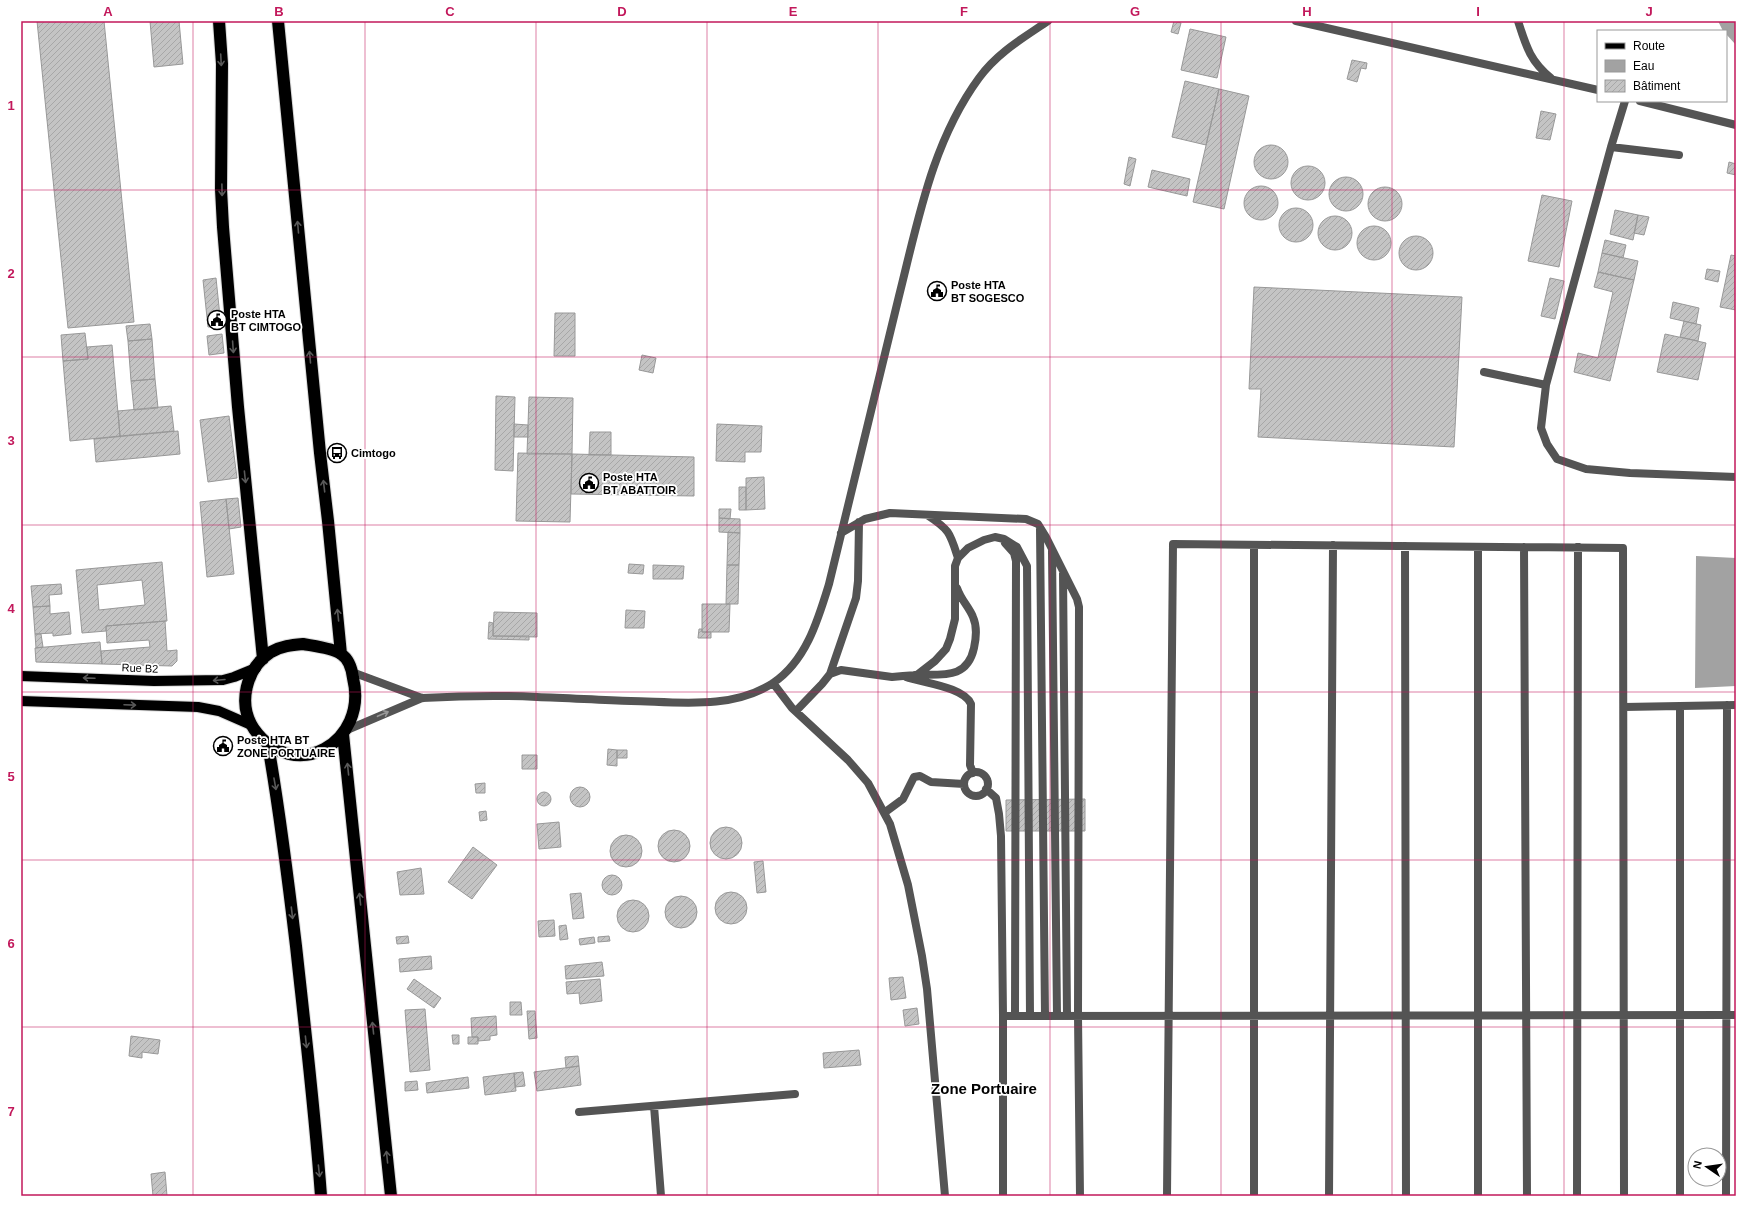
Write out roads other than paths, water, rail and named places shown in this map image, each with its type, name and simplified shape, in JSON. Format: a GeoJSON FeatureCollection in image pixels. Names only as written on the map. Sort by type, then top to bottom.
{"type":"FeatureCollection","features":[{"type":"Feature","properties":{"kind":"highway"},"geometry":{"type":"LineString","coordinates":[[219,21],[222,64],[221,189],[259,664]]}},
{"type":"Feature","properties":{"kind":"highway"},"geometry":{"type":"LineString","coordinates":[[278,21],[341,654],[350,665],[356,698],[354,714],[345,732],[336,742],[322,751],[306,755],[289,754],[268,745],[251,725],[246,709],[246,692],[250,676],[259,664],[272,652],[287,645],[303,644],[341,654]]}},
{"type":"Feature","properties":{"kind":"highway"},"geometry":{"type":"LineString","coordinates":[[345,732],[391,1196]]}},
{"type":"Feature","properties":{"kind":"highway"},"geometry":{"type":"LineString","coordinates":[[268,745],[281,820],[288,876],[321,1196]]}},
{"type":"Feature","properties":{"kind":"main road","name":"Rue B2"},"geometry":{"type":"LineString","coordinates":[[21,676],[211,680],[234,677],[259,664]]}},
{"type":"Feature","properties":{"kind":"main road"},"geometry":{"type":"LineString","coordinates":[[21,701],[198,707],[219,711],[251,725]]}},
{"type":"Feature","properties":{"kind":"street"},"geometry":{"type":"LineString","coordinates":[[345,732],[422,698],[485,695],[677,703],[720,701],[747,695],[773,683],[788,670],[809,641],[819,617],[829,584],[879,376],[922,208],[940,147],[959,108],[993,60],[1048,21]]}},
{"type":"Feature","properties":{"kind":"street"},"geometry":{"type":"LineString","coordinates":[[1296,21],[1597,90]]}},
{"type":"Feature","properties":{"kind":"street"},"geometry":{"type":"LineString","coordinates":[[1518,21],[1526,47],[1539,68],[1553,79]]}},
{"type":"Feature","properties":{"kind":"street"},"geometry":{"type":"LineString","coordinates":[[1625,102],[1546,385],[1540,428],[1547,444],[1557,459],[1586,469],[1630,473],[1736,477]]}},
{"type":"Feature","properties":{"kind":"street"},"geometry":{"type":"LineString","coordinates":[[1644,102],[1736,125]]}},
{"type":"Feature","properties":{"kind":"street"},"geometry":{"type":"LineString","coordinates":[[1611,147],[1679,155]]}},
{"type":"Feature","properties":{"kind":"street"},"geometry":{"type":"LineString","coordinates":[[1484,372],[1546,385]]}},
{"type":"Feature","properties":{"kind":"street"},"geometry":{"type":"LineString","coordinates":[[841,533],[865,518],[890,513],[1026,519],[1033,521],[1040,528],[1077,599],[1080,1196]]}},
{"type":"Feature","properties":{"kind":"street"},"geometry":{"type":"LineString","coordinates":[[926,514],[940,523],[951,535],[958,558]]}},
{"type":"Feature","properties":{"kind":"street"},"geometry":{"type":"LineString","coordinates":[[796,711],[830,674],[856,598],[858,582],[859,522]]}},
{"type":"Feature","properties":{"kind":"street"},"geometry":{"type":"LineString","coordinates":[[1040,528],[1045,1016]]}},
{"type":"Feature","properties":{"kind":"street"},"geometry":{"type":"LineString","coordinates":[[830,674],[841,670],[892,677],[917,675],[935,661],[946,649],[950,639],[955,619],[954,580],[955,566],[958,558],[968,548],[984,540],[995,538],[1004,539],[1016,547],[1027,566],[1030,1016]]}},
{"type":"Feature","properties":{"kind":"street"},"geometry":{"type":"LineString","coordinates":[[995,538],[1004,543],[1014,553],[1016,561],[1014,1016]]}},
{"type":"Feature","properties":{"kind":"street"},"geometry":{"type":"LineString","coordinates":[[1167,1196],[1173,544],[1623,548],[1624,1196]]}},
{"type":"Feature","properties":{"kind":"street"},"geometry":{"type":"LineString","coordinates":[[1254,544],[1254,1196]]}},
{"type":"Feature","properties":{"kind":"street"},"geometry":{"type":"LineString","coordinates":[[1329,1196],[1333,545]]}},
{"type":"Feature","properties":{"kind":"street"},"geometry":{"type":"LineString","coordinates":[[1405,546],[1406,1196]]}},
{"type":"Feature","properties":{"kind":"street"},"geometry":{"type":"LineString","coordinates":[[1478,546],[1478,1196]]}},
{"type":"Feature","properties":{"kind":"street"},"geometry":{"type":"LineString","coordinates":[[1524,547],[1527,1196]]}},
{"type":"Feature","properties":{"kind":"street"},"geometry":{"type":"LineString","coordinates":[[1578,547],[1578,1196]]}},
{"type":"Feature","properties":{"kind":"street"},"geometry":{"type":"LineString","coordinates":[[1052,549],[1057,1016]]}},
{"type":"Feature","properties":{"kind":"street"},"geometry":{"type":"LineString","coordinates":[[1063,570],[1067,1016]]}},
{"type":"Feature","properties":{"kind":"street"},"geometry":{"type":"LineString","coordinates":[[902,676],[946,674],[958,672],[968,666],[974,649],[975,630],[973,617],[960,598],[954,580]]}},
{"type":"Feature","properties":{"kind":"street"},"geometry":{"type":"LineString","coordinates":[[352,672],[422,698]]}},
{"type":"Feature","properties":{"kind":"street"},"geometry":{"type":"LineString","coordinates":[[902,676],[953,690],[968,699],[971,704],[970,765],[973,773]]}},
{"type":"Feature","properties":{"kind":"street"},"geometry":{"type":"LineString","coordinates":[[773,683],[796,711],[848,760],[868,783],[890,824],[908,885],[929,1002],[945,1196]]}},
{"type":"Feature","properties":{"kind":"street"},"geometry":{"type":"LineString","coordinates":[[1624,707],[1732,705],[1726,1015],[1726,1196]]}},
{"type":"Feature","properties":{"kind":"street"},"geometry":{"type":"LineString","coordinates":[[1680,706],[1680,1196]]}},
{"type":"Feature","properties":{"kind":"street"},"geometry":{"type":"LineString","coordinates":[[973,773],[980,774],[986,778],[986,789],[981,795],[973,796],[966,792],[964,784],[967,777],[973,773]]}},
{"type":"Feature","properties":{"kind":"street"},"geometry":{"type":"LineString","coordinates":[[884,813],[902,799],[914,776],[920,776],[931,782],[964,784]]}},
{"type":"Feature","properties":{"kind":"street"},"geometry":{"type":"LineString","coordinates":[[986,789],[996,798],[999,814],[1003,1016],[1002,1196]]}},
{"type":"Feature","properties":{"kind":"street"},"geometry":{"type":"LineString","coordinates":[[1003,1016],[1736,1015]]}},
{"type":"Feature","properties":{"kind":"street"},"geometry":{"type":"LineString","coordinates":[[579,1112],[795,1094]]}},
{"type":"Feature","properties":{"kind":"street"},"geometry":{"type":"LineString","coordinates":[[654,1106],[661,1196]]}},
{"type":"Feature","properties":{"kind":"water"},"geometry":{"type":"Polygon","coordinates":[[[1718,21],[1736,21],[1736,45],[1727,35],[1727,30],[1722,30],[1718,21]]]}},
{"type":"Feature","properties":{"kind":"water"},"geometry":{"type":"Polygon","coordinates":[[[1696,556],[1736,558],[1736,686],[1695,688],[1696,556]]]}},
{"type":"Feature","properties":{"kind":"place","name":"Poste HTA BT SOGESCO"},"geometry":{"type":"Point","coordinates":[937,291]}},
{"type":"Feature","properties":{"kind":"place","name":"Poste HTA BT CIMTOGO"},"geometry":{"type":"Point","coordinates":[217,320]}},
{"type":"Feature","properties":{"kind":"place","name":"Cimtogo"},"geometry":{"type":"Point","coordinates":[337,453]}},
{"type":"Feature","properties":{"kind":"place","name":"Poste HTA BT ABATTOIR"},"geometry":{"type":"Point","coordinates":[589,483]}},
{"type":"Feature","properties":{"kind":"place","name":"Poste HTA BT ZONE PORTUAIRE"},"geometry":{"type":"Point","coordinates":[223,746]}},
{"type":"Feature","properties":{"kind":"district","name":"Zone Portuaire"},"geometry":{"type":"Point","coordinates":[984,1089]}}]}
